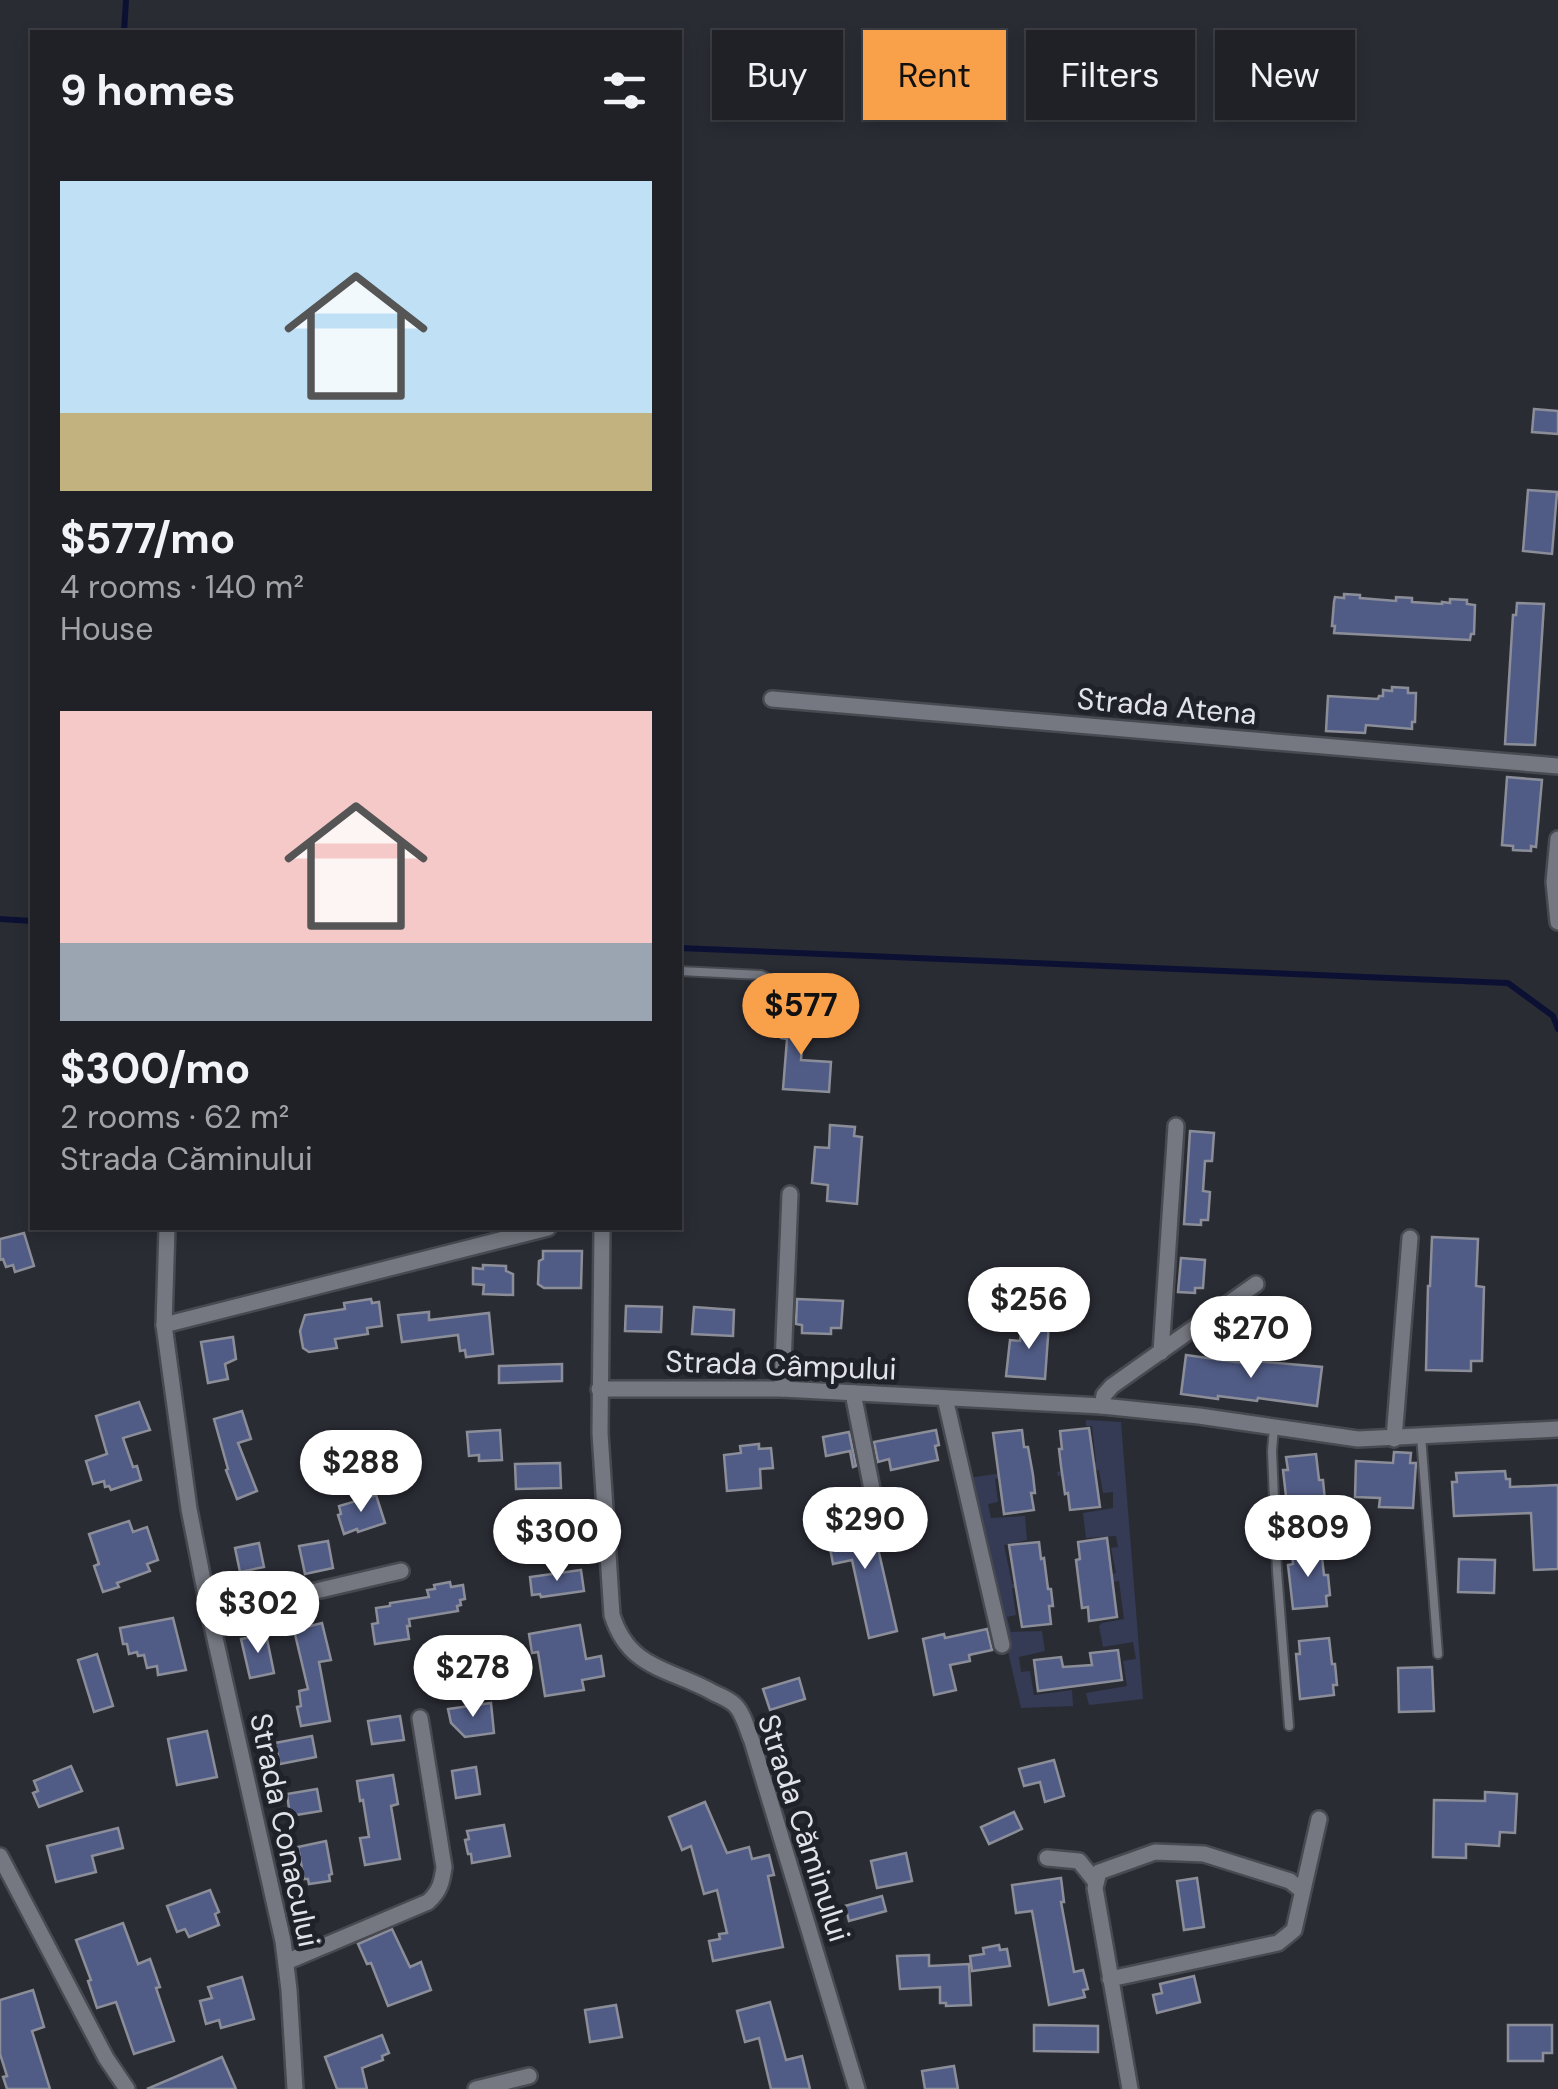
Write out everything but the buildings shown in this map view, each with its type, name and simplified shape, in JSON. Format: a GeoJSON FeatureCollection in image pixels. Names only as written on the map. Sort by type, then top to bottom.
{"type":"FeatureCollection","features":[{"type":"Feature","properties":{"kind":"street","name":"Strada Atena"},"geometry":{"type":"LineString","coordinates":[[772,699],[1558,766]]}},
{"type":"Feature","properties":{"kind":"street"},"geometry":{"type":"LineString","coordinates":[[1558,839],[1554,882],[1558,922]]}},
{"type":"Feature","properties":{"kind":"street"},"geometry":{"type":"LineString","coordinates":[[1160,1352],[1176,1126]]}},
{"type":"Feature","properties":{"kind":"street"},"geometry":{"type":"LineString","coordinates":[[782,1389],[790,1194]]}},
{"type":"Feature","properties":{"kind":"street","name":"Strada Conacului"},"geometry":{"type":"LineString","coordinates":[[167,1230],[164,1325],[189,1509],[286,1962],[295,2089]]}},
{"type":"Feature","properties":{"kind":"street"},"geometry":{"type":"LineString","coordinates":[[164,1325],[540,1230]]}},
{"type":"Feature","properties":{"kind":"street","name":"Strada Căminului"},"geometry":{"type":"LineString","coordinates":[[602,1230],[600,1432],[612,1616],[626,1647],[644,1660],[712,1691],[734,1705],[741,1715],[858,2089]]}},
{"type":"Feature","properties":{"kind":"street"},"geometry":{"type":"LineString","coordinates":[[1394,1439],[1410,1238]]}},
{"type":"Feature","properties":{"kind":"street"},"geometry":{"type":"LineString","coordinates":[[1102,1406],[1104,1395],[1112,1386],[1256,1284]]}},
{"type":"Feature","properties":{"kind":"street","name":"Strada Câmpului"},"geometry":{"type":"LineString","coordinates":[[599,1389],[782,1389],[1102,1406],[1328,1436],[1394,1439],[1558,1429]]}},
{"type":"Feature","properties":{"kind":"street"},"geometry":{"type":"LineString","coordinates":[[841,1509],[866,1502],[872,1489],[854,1393]]}},
{"type":"Feature","properties":{"kind":"street"},"geometry":{"type":"LineString","coordinates":[[946,1398],[1002,1645]]}},
{"type":"Feature","properties":{"kind":"street"},"geometry":{"type":"LineString","coordinates":[[210,1616],[401,1571]]}},
{"type":"Feature","properties":{"kind":"street"},"geometry":{"type":"LineString","coordinates":[[286,1962],[428,1902],[436,1895],[444,1867],[420,1718]]}},
{"type":"Feature","properties":{"kind":"street"},"geometry":{"type":"LineString","coordinates":[[1110,1979],[1278,1943],[1294,1930],[1318,1819]]}},
{"type":"Feature","properties":{"kind":"street"},"geometry":{"type":"LineString","coordinates":[[1095,1880],[1099,1872],[1155,1852],[1204,1854],[1290,1881],[1301,1890]]}},
{"type":"Feature","properties":{"kind":"street"},"geometry":{"type":"LineString","coordinates":[[0,1856],[106,2058],[127,2089]]}},
{"type":"Feature","properties":{"kind":"street"},"geometry":{"type":"LineString","coordinates":[[1047,1858],[1078,1861],[1095,1880],[1130,2089]]}},
{"type":"Feature","properties":{"kind":"street"},"geometry":{"type":"LineString","coordinates":[[476,2089],[529,2076]]}},
{"type":"Feature","properties":{"kind":"lane"},"geometry":{"type":"LineString","coordinates":[[682,971],[761,974],[772,983],[774,999]]}},
{"type":"Feature","properties":{"kind":"lane"},"geometry":{"type":"LineString","coordinates":[[1274,1427],[1277,1571],[1289,1726]]}},
{"type":"Feature","properties":{"kind":"lane"},"geometry":{"type":"LineString","coordinates":[[1421,1436],[1438,1654]]}},
{"type":"Feature","properties":{"kind":"shaded area"},"geometry":{"type":"Polygon","coordinates":[[[1086,1420],[1121,1422],[1143,1699],[1089,1705],[1086,1693],[1127,1686],[1123,1661],[1136,1659],[1133,1642],[1103,1647],[1099,1626],[1124,1619],[1119,1581],[1080,1587],[1079,1579],[1116,1573],[1111,1548],[1118,1547],[1116,1536],[1086,1538],[1083,1513],[1113,1508],[1113,1492],[1103,1493],[1099,1470],[1058,1476],[1062,1468],[1096,1462],[1092,1426],[1086,1426],[1086,1420]]]}},
{"type":"Feature","properties":{"kind":"shaded area"},"geometry":{"type":"Polygon","coordinates":[[[1031,1469],[1032,1473],[995,1479],[998,1502],[988,1504],[991,1518],[1025,1516],[1027,1540],[1004,1545],[1012,1584],[1047,1579],[1048,1582],[1012,1588],[1016,1615],[1007,1617],[1011,1632],[1042,1631],[1045,1651],[1019,1657],[1021,1672],[1030,1671],[1034,1695],[1072,1690],[1073,1706],[1021,1708],[968,1478],[1031,1469]]]}},
{"type":"Feature","properties":{"kind":"waterway"},"geometry":{"type":"LineString","coordinates":[[124,30],[126,0]]}},
{"type":"Feature","properties":{"kind":"waterway"},"geometry":{"type":"LineString","coordinates":[[0,919],[30,921]]}},
{"type":"Feature","properties":{"kind":"waterway"},"geometry":{"type":"LineString","coordinates":[[682,948],[1508,983],[1553,1016],[1558,1029]]}}]}
